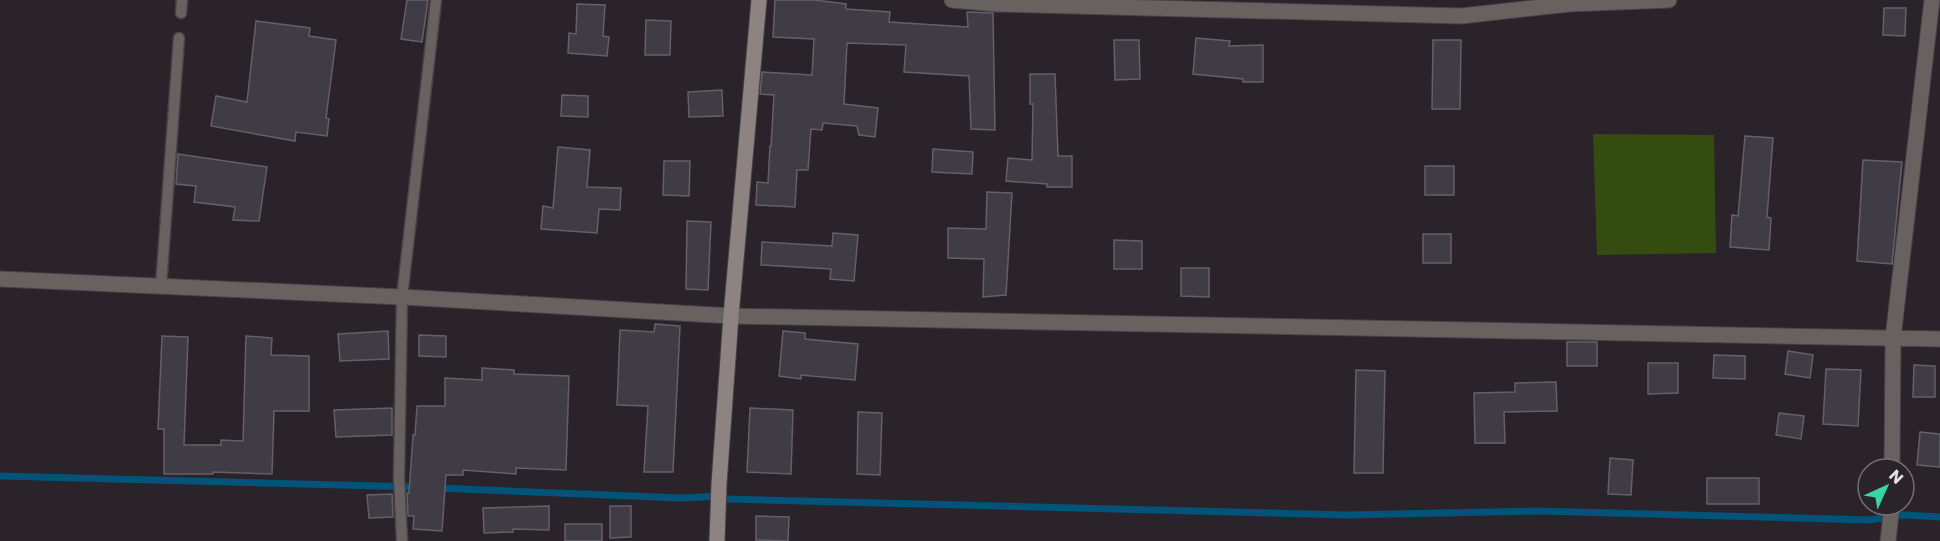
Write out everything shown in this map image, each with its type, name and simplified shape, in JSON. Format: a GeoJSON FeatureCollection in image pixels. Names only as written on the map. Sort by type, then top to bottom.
{"type":"FeatureCollection","features":[{"type":"Feature","properties":{"kind":"street"},"geometry":{"type":"LineString","coordinates":[[717,541],[730,316],[759,0]]}},
{"type":"Feature","properties":{"kind":"street"},"geometry":{"type":"LineString","coordinates":[[952,0],[996,4],[1461,16],[1569,4],[1668,0]]}},
{"type":"Feature","properties":{"kind":"street"},"geometry":{"type":"LineString","coordinates":[[1892,457],[1893,338],[1932,0]]}},
{"type":"Feature","properties":{"kind":"street"},"geometry":{"type":"LineString","coordinates":[[0,279],[402,297],[730,316],[1940,339]]}},
{"type":"Feature","properties":{"kind":"street"},"geometry":{"type":"LineString","coordinates":[[1887,541],[1890,517]]}},
{"type":"Feature","properties":{"kind":"lane"},"geometry":{"type":"LineString","coordinates":[[181,13],[182,0]]}},
{"type":"Feature","properties":{"kind":"lane"},"geometry":{"type":"LineString","coordinates":[[402,541],[399,477],[402,297],[436,0]]}},
{"type":"Feature","properties":{"kind":"lane"},"geometry":{"type":"LineString","coordinates":[[161,286],[180,38]]}},
{"type":"Feature","properties":{"kind":"green space"},"geometry":{"type":"Polygon","coordinates":[[[1593,134],[1714,135],[1716,253],[1597,255],[1593,134]]]}},
{"type":"Feature","properties":{"kind":"building"},"geometry":{"type":"Polygon","coordinates":[[[407,0],[428,0],[422,42],[401,39],[407,0]]]}},
{"type":"Feature","properties":{"kind":"building"},"geometry":{"type":"Polygon","coordinates":[[[775,0],[815,0],[846,4],[846,9],[890,12],[889,22],[968,27],[967,12],[993,13],[995,130],[971,129],[969,76],[904,72],[906,45],[847,43],[844,104],[878,108],[875,137],[859,135],[857,126],[823,123],[822,130],[811,129],[808,170],[797,170],[795,207],[756,205],[757,182],[768,183],[774,95],[760,94],[762,72],[812,75],[814,39],[773,37],[775,0]]]}},
{"type":"Feature","properties":{"kind":"building"},"geometry":{"type":"Polygon","coordinates":[[[577,4],[605,5],[603,36],[609,37],[607,56],[568,53],[569,33],[576,34],[577,4]]]}},
{"type":"Feature","properties":{"kind":"building"},"geometry":{"type":"Polygon","coordinates":[[[1884,8],[1906,8],[1905,36],[1883,35],[1884,8]]]}},
{"type":"Feature","properties":{"kind":"building"},"geometry":{"type":"Polygon","coordinates":[[[646,20],[671,21],[670,55],[645,55],[646,20]]]}},
{"type":"Feature","properties":{"kind":"building"},"geometry":{"type":"Polygon","coordinates":[[[256,21],[310,28],[309,36],[336,40],[326,118],[329,119],[327,136],[296,132],[295,141],[211,126],[216,96],[247,102],[256,21]]]}},
{"type":"Feature","properties":{"kind":"building"},"geometry":{"type":"Polygon","coordinates":[[[1196,38],[1230,41],[1229,46],[1263,45],[1263,82],[1243,82],[1243,79],[1193,74],[1196,38]]]}},
{"type":"Feature","properties":{"kind":"building"},"geometry":{"type":"Polygon","coordinates":[[[1114,40],[1139,40],[1140,79],[1115,80],[1114,40]]]}},
{"type":"Feature","properties":{"kind":"building"},"geometry":{"type":"Polygon","coordinates":[[[1433,40],[1461,40],[1460,109],[1432,109],[1433,40]]]}},
{"type":"Feature","properties":{"kind":"building"},"geometry":{"type":"Polygon","coordinates":[[[1030,74],[1055,74],[1058,156],[1072,156],[1072,187],[1047,187],[1047,184],[1006,181],[1008,158],[1032,160],[1033,104],[1030,104],[1030,74]]]}},
{"type":"Feature","properties":{"kind":"building"},"geometry":{"type":"Polygon","coordinates":[[[722,90],[723,116],[689,117],[688,92],[722,90]]]}},
{"type":"Feature","properties":{"kind":"building"},"geometry":{"type":"Polygon","coordinates":[[[562,95],[588,96],[588,117],[561,116],[562,95]]]}},
{"type":"Feature","properties":{"kind":"building"},"geometry":{"type":"Polygon","coordinates":[[[1745,136],[1773,138],[1767,217],[1771,218],[1769,250],[1730,247],[1732,215],[1738,216],[1745,136]]]}},
{"type":"Feature","properties":{"kind":"building"},"geometry":{"type":"Polygon","coordinates":[[[558,147],[590,150],[587,187],[621,188],[620,210],[599,209],[597,233],[541,229],[543,206],[553,208],[558,147]]]}},
{"type":"Feature","properties":{"kind":"building"},"geometry":{"type":"Polygon","coordinates":[[[933,149],[973,152],[972,174],[932,172],[933,149]]]}},
{"type":"Feature","properties":{"kind":"building"},"geometry":{"type":"Polygon","coordinates":[[[178,154],[267,167],[259,221],[233,220],[235,207],[194,202],[196,186],[176,184],[178,154]]]}},
{"type":"Feature","properties":{"kind":"building"},"geometry":{"type":"Polygon","coordinates":[[[1863,160],[1902,162],[1892,264],[1857,261],[1863,160]]]}},
{"type":"Feature","properties":{"kind":"building"},"geometry":{"type":"Polygon","coordinates":[[[664,161],[690,161],[689,196],[663,195],[664,161]]]}},
{"type":"Feature","properties":{"kind":"building"},"geometry":{"type":"Polygon","coordinates":[[[1425,166],[1454,166],[1454,195],[1425,195],[1425,166]]]}},
{"type":"Feature","properties":{"kind":"building"},"geometry":{"type":"Polygon","coordinates":[[[987,192],[1012,193],[1006,295],[983,297],[984,259],[948,258],[948,228],[986,229],[987,192]]]}},
{"type":"Feature","properties":{"kind":"building"},"geometry":{"type":"Polygon","coordinates":[[[687,221],[711,222],[708,290],[686,289],[687,221]]]}},
{"type":"Feature","properties":{"kind":"building"},"geometry":{"type":"Polygon","coordinates":[[[833,233],[858,235],[854,281],[830,279],[831,269],[761,265],[762,242],[832,246],[833,233]]]}},
{"type":"Feature","properties":{"kind":"building"},"geometry":{"type":"Polygon","coordinates":[[[1423,234],[1451,234],[1451,263],[1423,263],[1423,234]]]}},
{"type":"Feature","properties":{"kind":"building"},"geometry":{"type":"Polygon","coordinates":[[[1114,240],[1142,241],[1142,269],[1114,269],[1114,240]]]}},
{"type":"Feature","properties":{"kind":"building"},"geometry":{"type":"Polygon","coordinates":[[[1181,268],[1209,268],[1209,297],[1181,296],[1181,268]]]}},
{"type":"Feature","properties":{"kind":"building"},"geometry":{"type":"Polygon","coordinates":[[[655,324],[680,326],[673,472],[644,472],[648,406],[617,405],[620,330],[654,332],[655,324]]]}},
{"type":"Feature","properties":{"kind":"building"},"geometry":{"type":"Polygon","coordinates":[[[388,331],[389,359],[340,361],[338,334],[388,331]]]}},
{"type":"Feature","properties":{"kind":"building"},"geometry":{"type":"Polygon","coordinates":[[[783,331],[805,333],[805,339],[858,344],[855,380],[801,375],[801,379],[779,376],[783,331]]]}},
{"type":"Feature","properties":{"kind":"building"},"geometry":{"type":"Polygon","coordinates":[[[419,335],[446,336],[446,357],[419,356],[419,335]]]}},
{"type":"Feature","properties":{"kind":"building"},"geometry":{"type":"Polygon","coordinates":[[[162,336],[188,337],[184,445],[221,445],[221,440],[243,441],[246,336],[272,338],[271,355],[309,356],[309,411],[274,411],[272,474],[213,472],[213,474],[164,474],[164,429],[158,429],[162,336]]]}},
{"type":"Feature","properties":{"kind":"building"},"geometry":{"type":"Polygon","coordinates":[[[1567,342],[1597,342],[1597,366],[1567,366],[1567,342]]]}},
{"type":"Feature","properties":{"kind":"building"},"geometry":{"type":"Polygon","coordinates":[[[1788,351],[1813,355],[1810,378],[1785,374],[1788,351]]]}},
{"type":"Feature","properties":{"kind":"building"},"geometry":{"type":"Polygon","coordinates":[[[1714,355],[1745,356],[1745,379],[1713,378],[1714,355]]]}},
{"type":"Feature","properties":{"kind":"building"},"geometry":{"type":"Polygon","coordinates":[[[1648,363],[1678,363],[1678,393],[1648,394],[1648,363]]]}},
{"type":"Feature","properties":{"kind":"building"},"geometry":{"type":"Polygon","coordinates":[[[1914,365],[1935,366],[1935,397],[1913,397],[1914,365]]]}},
{"type":"Feature","properties":{"kind":"building"},"geometry":{"type":"Polygon","coordinates":[[[482,368],[514,370],[514,374],[569,376],[566,470],[516,468],[516,474],[463,470],[463,475],[446,475],[442,531],[413,529],[414,516],[408,516],[407,493],[409,493],[417,406],[445,406],[445,378],[482,380],[482,368]]]}},
{"type":"Feature","properties":{"kind":"building"},"geometry":{"type":"Polygon","coordinates":[[[1826,369],[1861,370],[1858,426],[1823,424],[1826,369]]]}},
{"type":"Feature","properties":{"kind":"building"},"geometry":{"type":"Polygon","coordinates":[[[1356,370],[1385,371],[1383,473],[1354,473],[1356,370]]]}},
{"type":"Feature","properties":{"kind":"building"},"geometry":{"type":"Polygon","coordinates":[[[1556,382],[1557,411],[1504,412],[1505,443],[1475,443],[1474,393],[1515,392],[1515,383],[1556,382]]]}},
{"type":"Feature","properties":{"kind":"building"},"geometry":{"type":"Polygon","coordinates":[[[392,408],[392,435],[336,437],[334,410],[392,408]]]}},
{"type":"Feature","properties":{"kind":"building"},"geometry":{"type":"Polygon","coordinates":[[[750,408],[793,410],[791,474],[747,472],[750,408]]]}},
{"type":"Feature","properties":{"kind":"building"},"geometry":{"type":"Polygon","coordinates":[[[858,412],[882,413],[880,475],[857,474],[858,412]]]}},
{"type":"Feature","properties":{"kind":"building"},"geometry":{"type":"Polygon","coordinates":[[[1779,413],[1804,416],[1801,439],[1776,435],[1779,413]]]}},
{"type":"Feature","properties":{"kind":"building"},"geometry":{"type":"Polygon","coordinates":[[[1920,432],[1940,434],[1940,467],[1917,465],[1920,432]]]}},
{"type":"Feature","properties":{"kind":"building"},"geometry":{"type":"Polygon","coordinates":[[[1610,458],[1633,460],[1631,495],[1608,494],[1610,458]]]}},
{"type":"Feature","properties":{"kind":"building"},"geometry":{"type":"Polygon","coordinates":[[[1707,478],[1759,478],[1759,504],[1707,504],[1707,478]]]}},
{"type":"Feature","properties":{"kind":"building"},"geometry":{"type":"Polygon","coordinates":[[[392,494],[393,517],[369,518],[367,495],[392,494]]]}},
{"type":"Feature","properties":{"kind":"building"},"geometry":{"type":"Polygon","coordinates":[[[549,506],[549,530],[513,529],[513,532],[484,533],[483,508],[549,506]]]}},
{"type":"Feature","properties":{"kind":"building"},"geometry":{"type":"Polygon","coordinates":[[[610,506],[631,506],[631,537],[610,538],[610,506]]]}},
{"type":"Feature","properties":{"kind":"building"},"geometry":{"type":"Polygon","coordinates":[[[756,516],[789,517],[788,541],[756,540],[756,516]]]}},
{"type":"Feature","properties":{"kind":"building"},"geometry":{"type":"Polygon","coordinates":[[[565,524],[602,524],[602,541],[565,541],[565,524]]]}},
{"type":"Feature","properties":{"kind":"waterway"},"geometry":{"type":"LineString","coordinates":[[0,476],[418,487]]}},
{"type":"Feature","properties":{"kind":"waterway"},"geometry":{"type":"LineString","coordinates":[[438,488],[681,498],[723,496],[728,499],[1348,515],[1537,511],[1869,520],[1904,515],[1940,517]]}}]}
